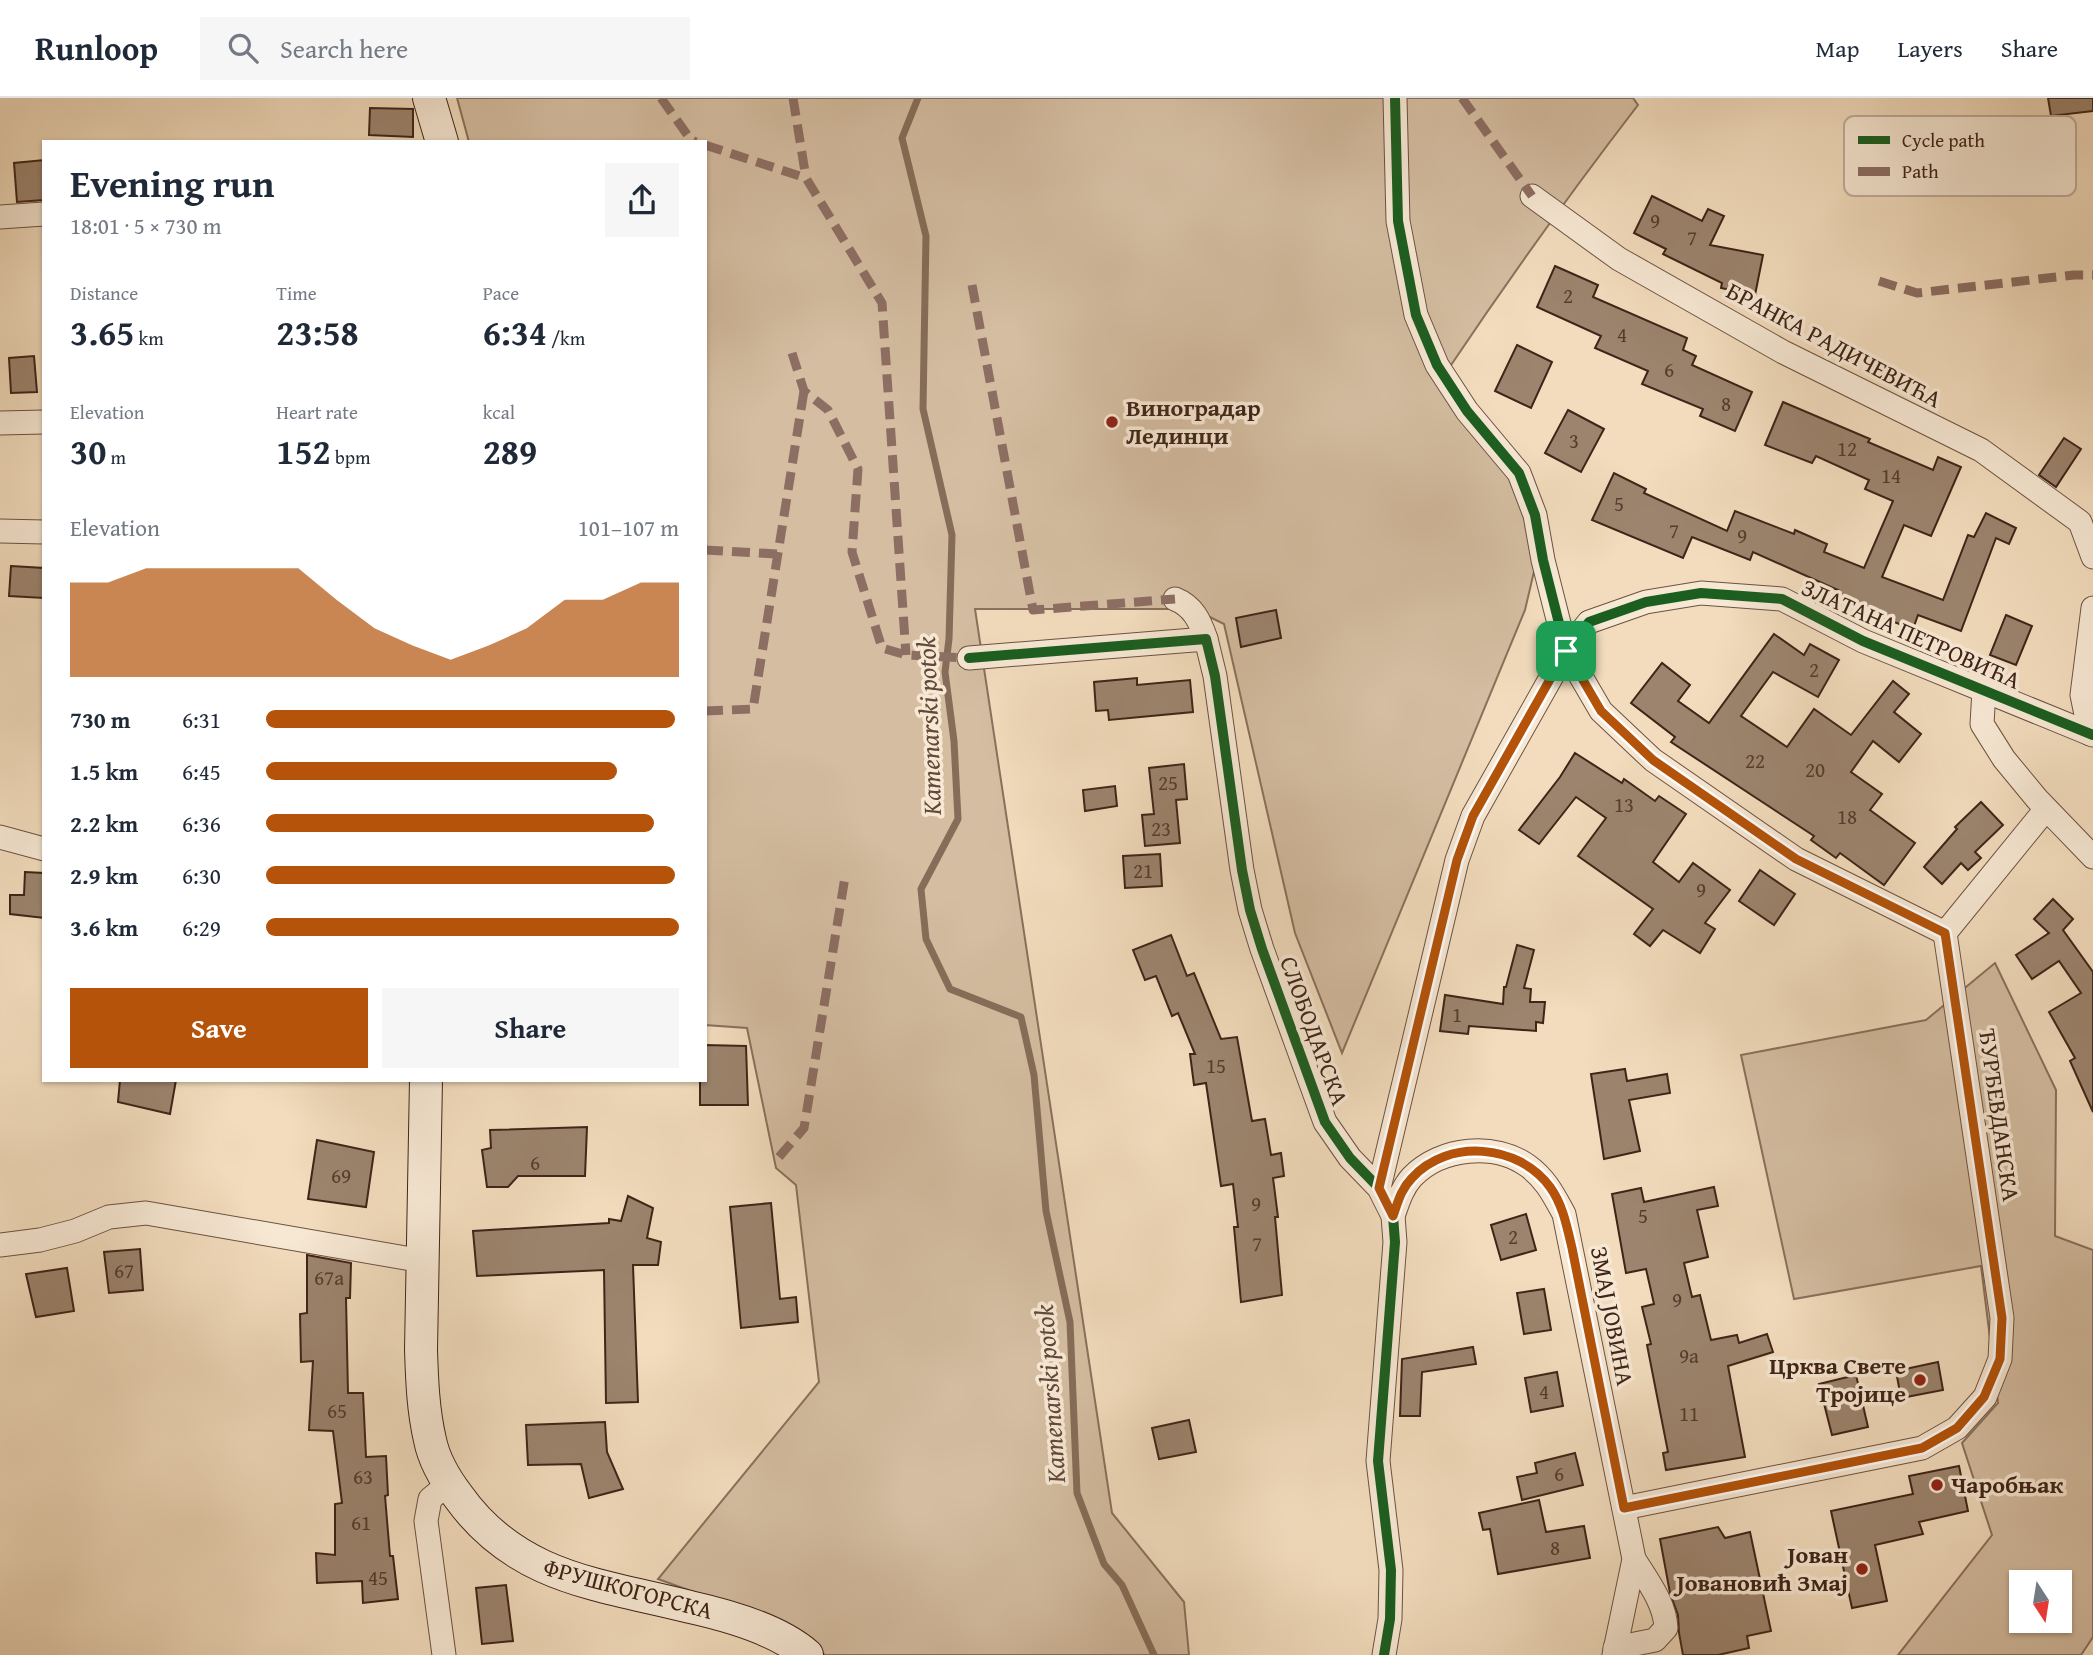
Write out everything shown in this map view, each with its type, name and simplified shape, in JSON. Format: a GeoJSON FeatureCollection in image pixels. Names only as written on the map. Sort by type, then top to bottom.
{"type":"FeatureCollection","features":[{"type":"Feature","properties":{"kind":"street"},"geometry":{"type":"LineString","coordinates":[[429,98],[441,140]]}},
{"type":"Feature","properties":{"kind":"street"},"geometry":{"type":"LineString","coordinates":[[1395,98],[1398,221],[1416,315],[1437,365],[1467,411],[1519,473],[1535,515],[1543,560],[1566,651],[1601,711],[1653,760],[1796,859],[1945,933],[2046,809]]}},
{"type":"Feature","properties":{"kind":"street","name":"БРАНКА РАДИЧЕВИЋА"},"geometry":{"type":"LineString","coordinates":[[1532,196],[1619,259],[1783,352],[1981,450],[2080,522],[2093,557]]}},
{"type":"Feature","properties":{"kind":"street"},"geometry":{"type":"LineString","coordinates":[[0,216],[42,214]]}},
{"type":"Feature","properties":{"kind":"street"},"geometry":{"type":"LineString","coordinates":[[0,423],[42,422]]}},
{"type":"Feature","properties":{"kind":"street"},"geometry":{"type":"LineString","coordinates":[[0,531],[42,532]]}},
{"type":"Feature","properties":{"kind":"street","name":"ЗЛАТАНА ПЕТРОВИЋА"},"geometry":{"type":"LineString","coordinates":[[1379,1188],[1457,860],[1473,816],[1566,651],[1589,622],[1646,602],[1701,593],[1782,599],[1863,640],[2092,734]]}},
{"type":"Feature","properties":{"kind":"street","name":"СЛОБОДАРСКА"},"geometry":{"type":"LineString","coordinates":[[1175,599],[1188,604],[1201,624],[1206,639],[1214,676],[1242,870],[1262,949],[1325,1122],[1350,1158],[1379,1188],[1393,1216],[1395,1242],[1378,1461],[1391,1570],[1390,1619],[1384,1655]]}},
{"type":"Feature","properties":{"kind":"street"},"geometry":{"type":"LineString","coordinates":[[2092,734],[2082,695],[2093,608]]}},
{"type":"Feature","properties":{"kind":"street"},"geometry":{"type":"LineString","coordinates":[[970,658],[1206,639]]}},
{"type":"Feature","properties":{"kind":"street","name":"ЗЛАТАНА ПЕТРОВИЋА"},"geometry":{"type":"LineString","coordinates":[[1983,690],[1982,724],[2004,759],[2046,809],[2093,857]]}},
{"type":"Feature","properties":{"kind":"street"},"geometry":{"type":"LineString","coordinates":[[0,838],[42,848]]}},
{"type":"Feature","properties":{"kind":"street","name":"ЂУРЂЕВДАНСКА"},"geometry":{"type":"LineString","coordinates":[[1624,1508],[1922,1448],[1957,1428],[1984,1397],[2000,1359],[2002,1318],[1945,933]]}},
{"type":"Feature","properties":{"kind":"street","name":"ФРУШКОГОРСКА"},"geometry":{"type":"LineString","coordinates":[[426,1082],[421,1350],[423,1388],[430,1442],[448,1484],[489,1533],[513,1552],[544,1568],[584,1581],[721,1614],[774,1636],[807,1655]]}},
{"type":"Feature","properties":{"kind":"street","name":"ЗМАЈ ЈОВИНА"},"geometry":{"type":"LineString","coordinates":[[1393,1216],[1400,1194],[1413,1177],[1438,1159],[1468,1150],[1499,1153],[1527,1165],[1550,1186],[1564,1214],[1572,1248],[1634,1559],[1614,1651]]}},
{"type":"Feature","properties":{"kind":"street"},"geometry":{"type":"LineString","coordinates":[[6,1244],[40,1240],[75,1231],[109,1217],[146,1213],[423,1261]]}},
{"type":"Feature","properties":{"kind":"street"},"geometry":{"type":"LineString","coordinates":[[444,1655],[426,1521],[430,1499],[448,1484]]}},
{"type":"Feature","properties":{"kind":"street"},"geometry":{"type":"LineString","coordinates":[[1614,1651],[1655,1640],[1666,1628],[1666,1616],[1634,1559]]}},
{"type":"Feature","properties":{"kind":"shaded area"},"geometry":{"type":"Polygon","coordinates":[[[457,98],[1633,98],[1638,105],[1540,236],[1447,371],[1544,529],[1525,610],[1342,1053],[1295,933],[1224,624],[1194,609],[975,609],[1112,1513],[1184,1602],[1189,1655],[825,1655],[790,1627],[658,1579],[819,1382],[796,1185],[776,1168],[747,1028],[707,1025],[707,140],[468,140],[457,98]]]}},
{"type":"Feature","properties":{"kind":"shaded area"},"geometry":{"type":"Polygon","coordinates":[[[1995,963],[2056,1090],[2055,1236],[2093,1250],[2093,1637],[2081,1655],[1898,1655],[1992,1535],[1962,1443],[1998,1403],[1981,1266],[1794,1299],[1741,1055],[1926,1020],[1995,963]]]}},
{"type":"Feature","properties":{"kind":"building"},"geometry":{"type":"Polygon","coordinates":[[[2048,98],[2093,98],[2093,111],[2051,116],[2048,98]]]}},
{"type":"Feature","properties":{"kind":"building"},"geometry":{"type":"Polygon","coordinates":[[[370,108],[413,109],[413,137],[369,135],[370,108]]]}},
{"type":"Feature","properties":{"kind":"building"},"geometry":{"type":"Polygon","coordinates":[[[42,160],[42,200],[17,202],[14,163],[42,160]]]}},
{"type":"Feature","properties":{"kind":"building"},"geometry":{"type":"Polygon","coordinates":[[[1652,196],[1702,221],[1708,209],[1724,216],[1710,245],[1763,255],[1755,295],[1721,288],[1722,283],[1663,254],[1666,249],[1634,233],[1652,196]]]}},
{"type":"Feature","properties":{"kind":"building"},"geometry":{"type":"Polygon","coordinates":[[[1555,266],[1598,285],[1593,297],[1687,338],[1683,350],[1696,356],[1692,365],[1752,392],[1735,431],[1700,416],[1703,409],[1642,384],[1648,371],[1595,348],[1601,336],[1537,307],[1555,266]]]}},
{"type":"Feature","properties":{"kind":"building"},"geometry":{"type":"Polygon","coordinates":[[[1517,345],[1552,362],[1531,408],[1495,391],[1517,345]]]}},
{"type":"Feature","properties":{"kind":"building"},"geometry":{"type":"Polygon","coordinates":[[[34,356],[37,392],[11,393],[9,358],[34,356]]]}},
{"type":"Feature","properties":{"kind":"building"},"geometry":{"type":"Polygon","coordinates":[[[1783,402],[1870,439],[1868,442],[1933,470],[1938,457],[1961,467],[1931,536],[1904,525],[1882,577],[1943,600],[1968,535],[1974,537],[1986,513],[2016,528],[2009,544],[1996,538],[1961,631],[1918,615],[1913,629],[1883,618],[1884,616],[1837,597],[1840,591],[1753,552],[1750,560],[1692,537],[1683,558],[1592,520],[1614,473],[1646,489],[1644,493],[1727,531],[1735,511],[1794,534],[1795,530],[1827,544],[1824,552],[1864,568],[1893,501],[1865,489],[1869,480],[1816,456],[1812,463],[1765,445],[1783,402]]]}},
{"type":"Feature","properties":{"kind":"building"},"geometry":{"type":"Polygon","coordinates":[[[1568,410],[1604,429],[1581,472],[1545,453],[1568,410]]]}},
{"type":"Feature","properties":{"kind":"building"},"geometry":{"type":"Polygon","coordinates":[[[2064,438],[2081,449],[2056,487],[2039,475],[2064,438]]]}},
{"type":"Feature","properties":{"kind":"building"},"geometry":{"type":"Polygon","coordinates":[[[11,566],[42,568],[42,598],[9,596],[11,566]]]}},
{"type":"Feature","properties":{"kind":"building"},"geometry":{"type":"Polygon","coordinates":[[[1276,610],[1281,638],[1241,647],[1236,618],[1276,610]]]}},
{"type":"Feature","properties":{"kind":"building"},"geometry":{"type":"Polygon","coordinates":[[[2006,615],[2032,626],[2016,665],[1990,655],[2006,615]]]}},
{"type":"Feature","properties":{"kind":"building"},"geometry":{"type":"Polygon","coordinates":[[[1774,634],[1804,655],[1810,644],[1839,660],[1818,697],[1773,672],[1741,716],[1787,747],[1814,709],[1851,735],[1893,681],[1909,694],[1894,712],[1921,734],[1899,762],[1873,741],[1851,772],[1882,794],[1870,810],[1915,843],[1884,885],[1840,853],[1836,858],[1811,840],[1814,836],[1671,742],[1675,737],[1631,703],[1662,663],[1690,685],[1678,701],[1709,723],[1774,634]]]}},
{"type":"Feature","properties":{"kind":"building"},"geometry":{"type":"Polygon","coordinates":[[[1137,678],[1137,685],[1190,680],[1193,712],[1109,720],[1108,710],[1096,711],[1094,682],[1137,678]]]}},
{"type":"Feature","properties":{"kind":"building"},"geometry":{"type":"Polygon","coordinates":[[[1575,753],[1622,783],[1624,779],[1655,801],[1659,796],[1686,814],[1653,862],[1679,882],[1693,863],[1730,890],[1705,923],[1715,929],[1700,953],[1663,930],[1650,946],[1634,934],[1653,909],[1578,856],[1606,818],[1576,797],[1539,844],[1519,830],[1575,753]]]}},
{"type":"Feature","properties":{"kind":"building"},"geometry":{"type":"Polygon","coordinates":[[[1184,764],[1187,799],[1176,800],[1180,843],[1145,846],[1142,815],[1154,814],[1149,768],[1184,764]]]}},
{"type":"Feature","properties":{"kind":"building"},"geometry":{"type":"Polygon","coordinates":[[[1115,786],[1117,806],[1085,811],[1083,790],[1115,786]]]}},
{"type":"Feature","properties":{"kind":"building"},"geometry":{"type":"Polygon","coordinates":[[[1981,802],[2003,825],[1975,852],[1981,858],[1968,870],[1961,863],[1942,884],[1924,867],[1957,829],[1955,827],[1981,802]]]}},
{"type":"Feature","properties":{"kind":"building"},"geometry":{"type":"Polygon","coordinates":[[[1160,854],[1162,886],[1125,888],[1123,856],[1160,854]]]}},
{"type":"Feature","properties":{"kind":"building"},"geometry":{"type":"Polygon","coordinates":[[[1760,870],[1795,894],[1774,925],[1739,901],[1760,870]]]}},
{"type":"Feature","properties":{"kind":"building"},"geometry":{"type":"Polygon","coordinates":[[[25,872],[42,873],[42,918],[10,914],[10,895],[24,895],[25,872]]]}},
{"type":"Feature","properties":{"kind":"building"},"geometry":{"type":"Polygon","coordinates":[[[2053,899],[2073,919],[2063,930],[2093,972],[2093,1112],[2070,1061],[2075,1058],[2049,1012],[2081,993],[2059,961],[2032,979],[2016,955],[2049,933],[2034,919],[2053,899]]]}},
{"type":"Feature","properties":{"kind":"building"},"geometry":{"type":"Polygon","coordinates":[[[1171,935],[1187,976],[1194,973],[1221,1039],[1237,1037],[1252,1121],[1265,1119],[1271,1155],[1281,1153],[1284,1176],[1273,1178],[1282,1295],[1241,1302],[1233,1184],[1221,1186],[1206,1083],[1194,1085],[1190,1054],[1195,1054],[1178,1013],[1172,1016],[1156,976],[1145,980],[1133,950],[1171,935]]]}},
{"type":"Feature","properties":{"kind":"building"},"geometry":{"type":"Polygon","coordinates":[[[1517,945],[1534,950],[1524,988],[1531,989],[1530,1002],[1545,1002],[1543,1023],[1536,1022],[1536,1031],[1469,1026],[1468,1034],[1440,1031],[1445,995],[1503,1004],[1504,987],[1517,945]]]}},
{"type":"Feature","properties":{"kind":"building"},"geometry":{"type":"Polygon","coordinates":[[[707,1045],[746,1046],[748,1105],[700,1105],[700,1082],[707,1082],[707,1045]]]}},
{"type":"Feature","properties":{"kind":"building"},"geometry":{"type":"Polygon","coordinates":[[[1625,1069],[1627,1081],[1667,1074],[1670,1093],[1629,1100],[1640,1151],[1604,1159],[1591,1074],[1625,1069]]]}},
{"type":"Feature","properties":{"kind":"building"},"geometry":{"type":"Polygon","coordinates":[[[120,1082],[176,1082],[170,1114],[118,1102],[120,1082]]]}},
{"type":"Feature","properties":{"kind":"building"},"geometry":{"type":"Polygon","coordinates":[[[587,1127],[585,1176],[518,1176],[508,1187],[487,1187],[482,1150],[491,1148],[490,1130],[587,1127]]]}},
{"type":"Feature","properties":{"kind":"building"},"geometry":{"type":"Polygon","coordinates":[[[317,1140],[374,1152],[366,1207],[308,1199],[317,1140]]]}},
{"type":"Feature","properties":{"kind":"building"},"geometry":{"type":"Polygon","coordinates":[[[1714,1187],[1718,1206],[1697,1210],[1708,1257],[1684,1263],[1692,1297],[1700,1295],[1711,1340],[1737,1335],[1739,1343],[1767,1334],[1773,1352],[1728,1366],[1745,1457],[1666,1470],[1663,1453],[1668,1452],[1647,1345],[1651,1344],[1642,1307],[1654,1304],[1646,1269],[1626,1273],[1612,1194],[1641,1188],[1644,1202],[1714,1187]]]}},
{"type":"Feature","properties":{"kind":"building"},"geometry":{"type":"Polygon","coordinates":[[[628,1196],[653,1208],[647,1238],[661,1242],[658,1265],[633,1265],[638,1402],[606,1403],[604,1270],[477,1276],[473,1231],[609,1223],[609,1219],[621,1221],[628,1196]]]}},
{"type":"Feature","properties":{"kind":"building"},"geometry":{"type":"Polygon","coordinates":[[[771,1203],[780,1299],[796,1297],[798,1322],[741,1328],[730,1207],[771,1203]]]}},
{"type":"Feature","properties":{"kind":"building"},"geometry":{"type":"Polygon","coordinates":[[[1526,1214],[1536,1250],[1501,1260],[1491,1225],[1526,1214]]]}},
{"type":"Feature","properties":{"kind":"building"},"geometry":{"type":"Polygon","coordinates":[[[140,1249],[143,1290],[109,1293],[104,1252],[140,1249]]]}},
{"type":"Feature","properties":{"kind":"building"},"geometry":{"type":"Polygon","coordinates":[[[307,1255],[351,1263],[350,1298],[346,1298],[348,1393],[363,1393],[366,1457],[386,1456],[388,1495],[385,1496],[390,1556],[393,1556],[398,1599],[363,1603],[362,1581],[317,1583],[316,1553],[335,1555],[335,1504],[342,1503],[333,1431],[309,1430],[313,1361],[301,1362],[300,1314],[307,1313],[307,1255]]]}},
{"type":"Feature","properties":{"kind":"building"},"geometry":{"type":"Polygon","coordinates":[[[67,1268],[74,1311],[36,1317],[26,1274],[67,1268]]]}},
{"type":"Feature","properties":{"kind":"building"},"geometry":{"type":"Polygon","coordinates":[[[1544,1289],[1551,1330],[1524,1334],[1517,1293],[1544,1289]]]}},
{"type":"Feature","properties":{"kind":"building"},"geometry":{"type":"Polygon","coordinates":[[[1473,1347],[1476,1364],[1422,1372],[1420,1416],[1400,1416],[1402,1359],[1473,1347]]]}},
{"type":"Feature","properties":{"kind":"building","name":"Црква Свете Тројице"},"geometry":{"type":"Polygon","coordinates":[[[1938,1362],[1943,1390],[1901,1398],[1896,1371],[1938,1362]]]}},
{"type":"Feature","properties":{"kind":"building"},"geometry":{"type":"Polygon","coordinates":[[[1557,1372],[1563,1406],[1531,1412],[1525,1378],[1557,1372]]]}},
{"type":"Feature","properties":{"kind":"building"},"geometry":{"type":"Polygon","coordinates":[[[1856,1375],[1868,1427],[1832,1435],[1819,1384],[1856,1375]]]}},
{"type":"Feature","properties":{"kind":"building"},"geometry":{"type":"Polygon","coordinates":[[[1189,1420],[1196,1452],[1159,1459],[1152,1428],[1189,1420]]]}},
{"type":"Feature","properties":{"kind":"building"},"geometry":{"type":"Polygon","coordinates":[[[605,1422],[607,1452],[623,1489],[589,1498],[581,1464],[528,1465],[526,1425],[605,1422]]]}},
{"type":"Feature","properties":{"kind":"building"},"geometry":{"type":"Polygon","coordinates":[[[1575,1453],[1583,1485],[1522,1500],[1517,1477],[1537,1473],[1535,1463],[1575,1453]]]}},
{"type":"Feature","properties":{"kind":"building"},"geometry":{"type":"Polygon","coordinates":[[[1959,1466],[1968,1511],[1919,1522],[1923,1534],[1875,1545],[1887,1601],[1852,1608],[1831,1511],[1913,1494],[1909,1476],[1959,1466]]]}},
{"type":"Feature","properties":{"kind":"building"},"geometry":{"type":"Polygon","coordinates":[[[1539,1500],[1546,1532],[1584,1526],[1590,1558],[1498,1574],[1490,1529],[1483,1530],[1479,1513],[1539,1500]]]}},
{"type":"Feature","properties":{"kind":"building"},"geometry":{"type":"Polygon","coordinates":[[[1718,1527],[1725,1538],[1750,1532],[1771,1631],[1747,1636],[1749,1648],[1718,1655],[1683,1655],[1678,1615],[1670,1593],[1660,1539],[1718,1527]]]}},
{"type":"Feature","properties":{"kind":"building"},"geometry":{"type":"Polygon","coordinates":[[[506,1585],[513,1641],[482,1644],[476,1588],[506,1585]]]}},
{"type":"Feature","properties":{"kind":"waterway","name":"Kamenarski potok"},"geometry":{"type":"LineString","coordinates":[[918,98],[902,138],[926,236],[923,409],[952,535],[949,639],[945,672],[954,741],[958,819],[921,889],[926,939],[950,989],[1021,1017],[1034,1075],[1046,1211],[1070,1322],[1077,1493],[1104,1564],[1122,1585],[1154,1655]]}},
{"type":"Feature","properties":{"kind":"marked path"},"geometry":{"type":"LineString","coordinates":[[661,98],[691,140]]}},
{"type":"Feature","properties":{"kind":"marked path"},"geometry":{"type":"LineString","coordinates":[[793,98],[806,178]]}},
{"type":"Feature","properties":{"kind":"marked path"},"geometry":{"type":"LineString","coordinates":[[1462,98],[1532,196]]}},
{"type":"Feature","properties":{"kind":"marked path"},"geometry":{"type":"LineString","coordinates":[[707,146],[806,178],[882,303],[906,655]]}},
{"type":"Feature","properties":{"kind":"marked path"},"geometry":{"type":"LineString","coordinates":[[1879,281],[1917,293],[2093,275]]}},
{"type":"Feature","properties":{"kind":"marked path"},"geometry":{"type":"LineString","coordinates":[[972,285],[1033,610],[1175,599]]}},
{"type":"Feature","properties":{"kind":"marked path"},"geometry":{"type":"LineString","coordinates":[[792,353],[804,391],[828,410],[858,469],[852,552],[882,648],[906,655],[969,658]]}},
{"type":"Feature","properties":{"kind":"marked path"},"geometry":{"type":"LineString","coordinates":[[707,711],[753,709],[804,391]]}},
{"type":"Feature","properties":{"kind":"marked path"},"geometry":{"type":"LineString","coordinates":[[707,550],[778,554]]}},
{"type":"Feature","properties":{"kind":"marked path"},"geometry":{"type":"LineString","coordinates":[[779,1157],[804,1128],[845,877]]}},
{"type":"Feature","properties":{"kind":"cycle path"},"geometry":{"type":"LineString","coordinates":[[1395,98],[1398,221],[1416,315],[1437,365],[1467,411],[1519,473],[1535,515],[1543,560],[1566,651],[1589,622],[1646,602],[1701,593],[1782,599],[1863,641],[2093,735]]}},
{"type":"Feature","properties":{"kind":"cycle path"},"geometry":{"type":"LineString","coordinates":[[969,658],[1206,639],[1215,676],[1242,870],[1262,949],[1325,1122],[1350,1158],[1379,1188],[1393,1216],[1395,1242],[1378,1461],[1391,1570],[1390,1619],[1384,1655]]}},
{"type":"Feature","properties":{"kind":"cycle path"},"geometry":{"type":"LineString","coordinates":[[1624,1508],[1922,1448],[1957,1428],[1985,1397],[2000,1359],[2002,1318],[1945,933]]}},
{"type":"Feature","properties":{"kind":"place","name":"Виноградар Лединци"},"geometry":{"type":"Point","coordinates":[1112,422]}},
{"type":"Feature","properties":{"kind":"place","name":"Црква Свете Тројице"},"geometry":{"type":"Point","coordinates":[1920,1380]}},
{"type":"Feature","properties":{"kind":"place","name":"Чаробњак"},"geometry":{"type":"Point","coordinates":[1937,1485]}},
{"type":"Feature","properties":{"kind":"place","name":"Јован Јовановић Змај"},"geometry":{"type":"Point","coordinates":[1862,1569]}},
{"type":"Feature","properties":{"kind":"route"},"geometry":{"type":"LineString","coordinates":[[1566,651],[1601,711],[1653,760],[1796,859],[1945,933],[2002,1318],[2000,1359],[1984,1397],[1957,1428],[1922,1448],[1624,1508],[1572,1248],[1564,1214],[1550,1186],[1527,1165],[1499,1153],[1468,1150],[1438,1159],[1413,1177],[1400,1194],[1393,1216],[1379,1188],[1457,860],[1473,816],[1566,651]]}}]}
